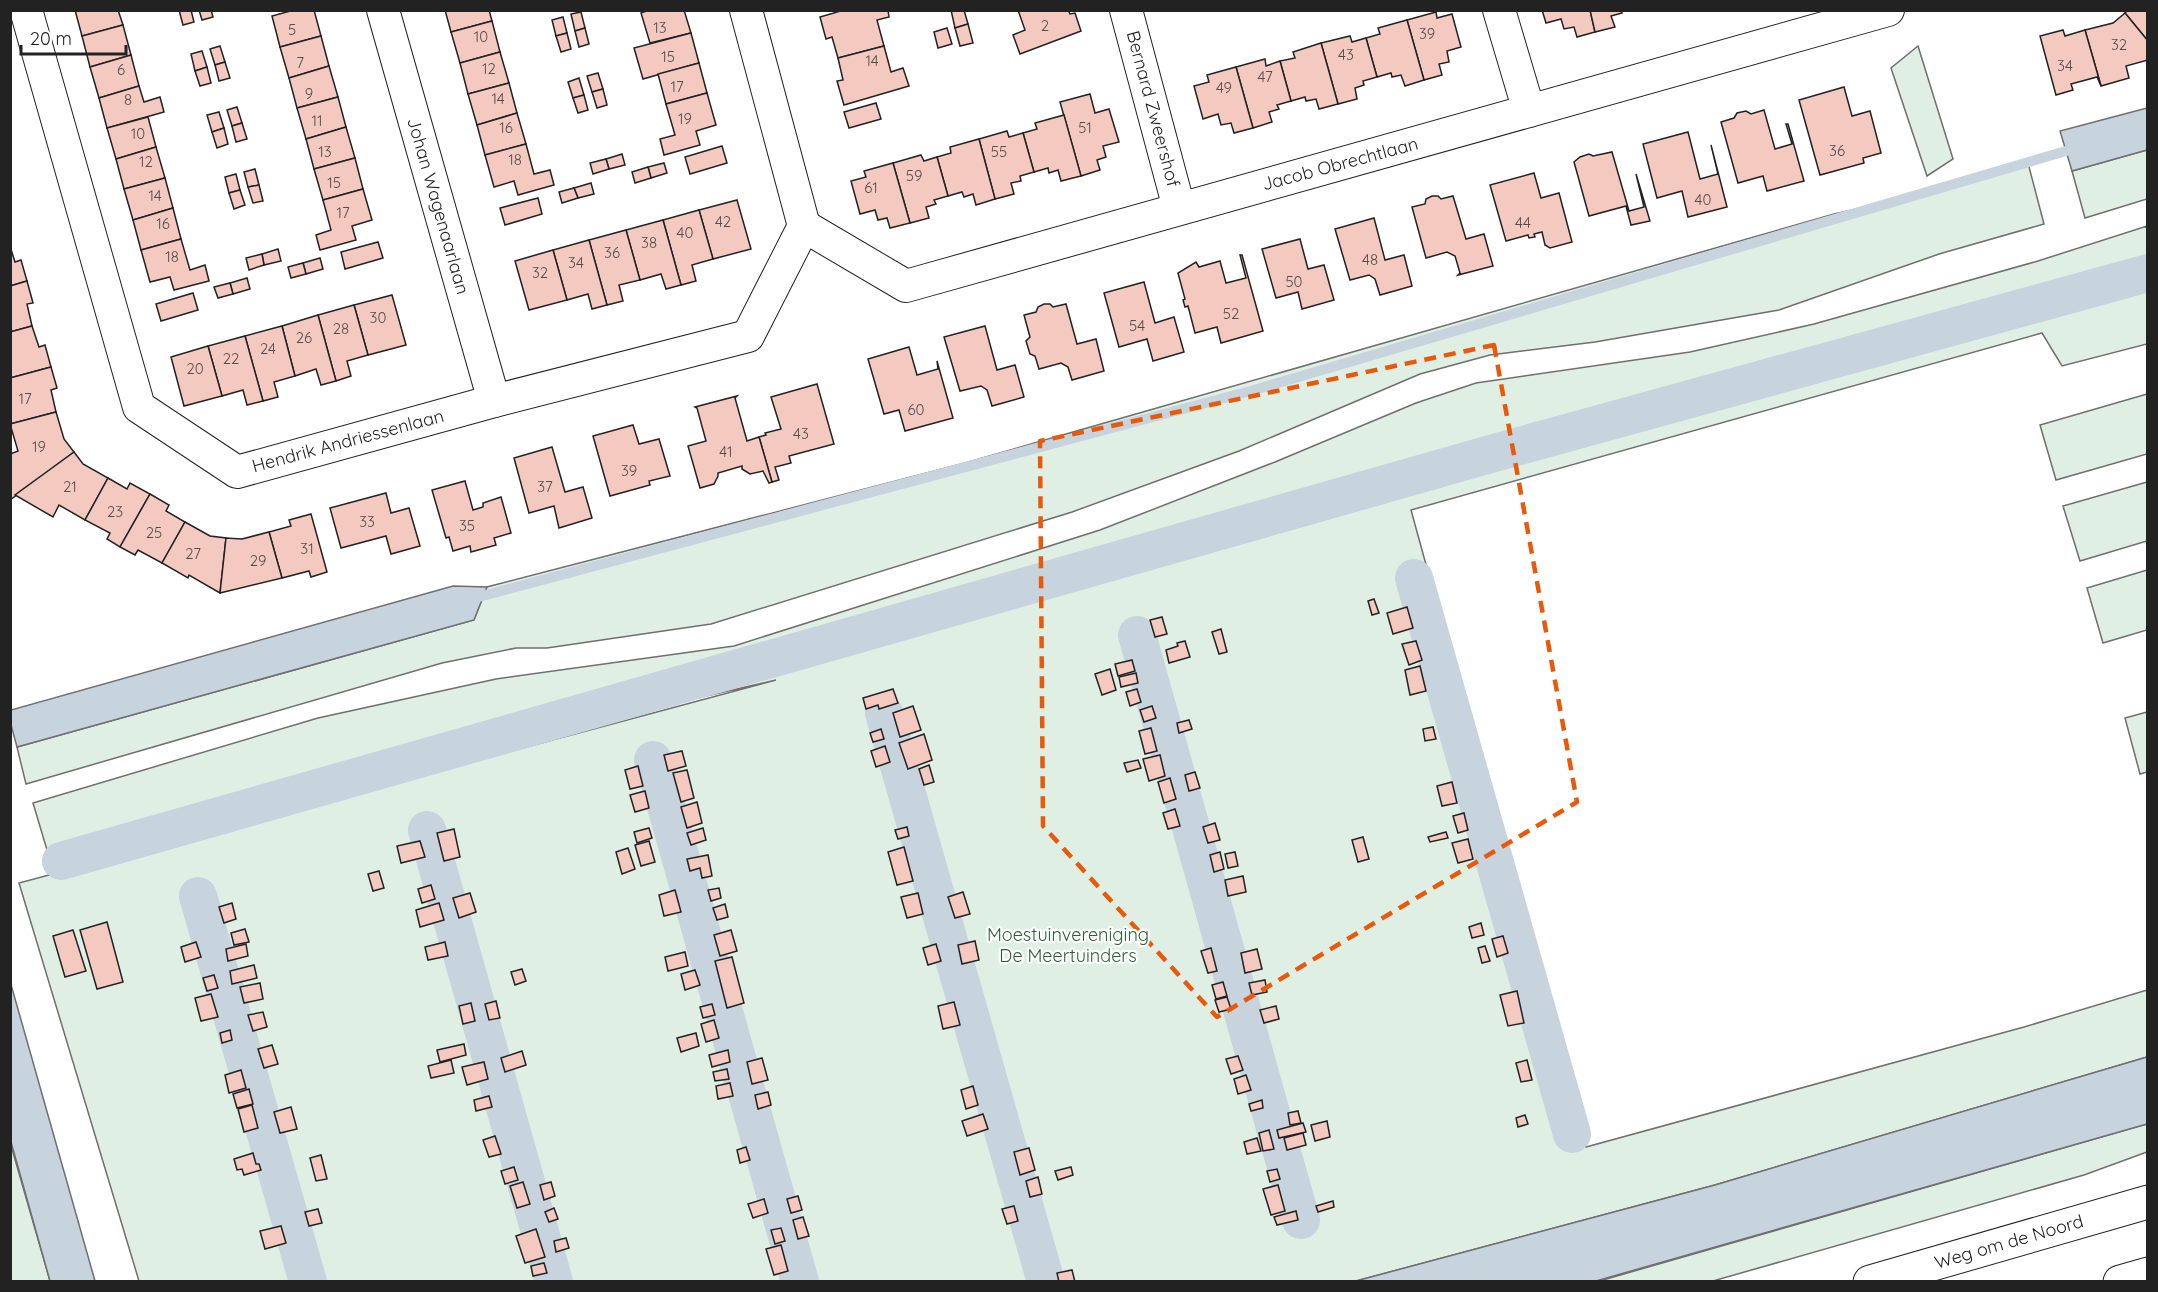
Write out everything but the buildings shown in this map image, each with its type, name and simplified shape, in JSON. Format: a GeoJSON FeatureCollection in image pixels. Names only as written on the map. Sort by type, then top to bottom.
{"type":"FeatureCollection","features":[{"type":"Feature","properties":{"kind":"highway","name":"Weg om de Noord"},"geometry":{"type":"LineString","coordinates":[[1870,1281],[2148,1202]]}},
{"type":"Feature","properties":{"kind":"highway"},"geometry":{"type":"LineString","coordinates":[[2120,1281],[2148,1274]]}},
{"type":"Feature","properties":{"kind":"street","name":"Hendrik Andriessenlaan"},"geometry":{"type":"LineString","coordinates":[[26,10],[139,407],[237,472],[494,401],[748,336],[804,226]]}},
{"type":"Feature","properties":{"kind":"street","name":"Johan Wagenaarlaan"},"geometry":{"type":"LineString","coordinates":[[383,10],[494,401]]}},
{"type":"Feature","properties":{"kind":"street"},"geometry":{"type":"LineString","coordinates":[[746,10],[804,226]]}},
{"type":"Feature","properties":{"kind":"street","name":"Bernard Zweershof"},"geometry":{"type":"LineString","coordinates":[[1126,10],[1179,208]]}},
{"type":"Feature","properties":{"kind":"street"},"geometry":{"type":"LineString","coordinates":[[1499,10],[1528,111]]}},
{"type":"Feature","properties":{"kind":"street","name":"Jacob Obrechtlaan"},"geometry":{"type":"LineString","coordinates":[[804,226],[906,286],[1528,111],[1852,15],[1888,10]]}},
{"type":"Feature","properties":{"kind":"highlighted area"},"geometry":{"type":"Polygon","coordinates":[[[1494,345],[1577,802],[1217,1017],[1043,826],[1040,441],[1494,345]]]}},
{"type":"Feature","properties":{"kind":"green space"},"geometry":{"type":"Polygon","coordinates":[[[1918,46],[1953,159],[1927,176],[1891,68],[1918,46]]]}},
{"type":"Feature","properties":{"kind":"green space"},"geometry":{"type":"Polygon","coordinates":[[[2147,150],[2147,199],[2085,218],[2072,171],[2147,150]]]}},
{"type":"Feature","properties":{"kind":"green space"},"geometry":{"type":"Polygon","coordinates":[[[2028,163],[2044,224],[1939,254],[1779,310],[1595,342],[1490,355],[1420,374],[1239,451],[1072,512],[711,624],[547,648],[516,648],[442,663],[26,784],[17,747],[474,620],[487,587],[965,463],[1834,214],[1957,187],[2028,163]]]}},
{"type":"Feature","properties":{"kind":"green space","name":"Moestuinvereniging De Meertuinders"},"geometry":{"type":"Polygon","coordinates":[[[2147,226],[2147,344],[2062,366],[2042,333],[1411,510],[1586,1147],[2024,1027],[2147,990],[2147,1057],[1715,1185],[1356,1281],[139,1281],[19,883],[776,680],[76,841],[72,860],[53,870],[33,803],[318,718],[496,679],[734,646],[1100,530],[1275,462],[1416,403],[1476,383],[1690,352],[1814,324],[2038,261],[2147,226]]]}},
{"type":"Feature","properties":{"kind":"green space"},"geometry":{"type":"Polygon","coordinates":[[[2147,394],[2147,454],[2056,480],[2040,425],[2147,394]]]}},
{"type":"Feature","properties":{"kind":"green space"},"geometry":{"type":"Polygon","coordinates":[[[2147,482],[2147,541],[2080,561],[2063,506],[2147,482]]]}},
{"type":"Feature","properties":{"kind":"green space"},"geometry":{"type":"Polygon","coordinates":[[[2147,570],[2147,630],[2103,643],[2087,588],[2147,570]]]}},
{"type":"Feature","properties":{"kind":"green space"},"geometry":{"type":"Polygon","coordinates":[[[2147,712],[2147,772],[2140,774],[2125,718],[2147,712]]]}},
{"type":"Feature","properties":{"kind":"green space"},"geometry":{"type":"Polygon","coordinates":[[[2147,1124],[2147,1152],[2084,1175],[1713,1281],[1596,1282],[2147,1124]]]}},
{"type":"Feature","properties":{"kind":"green space"},"geometry":{"type":"Polygon","coordinates":[[[10,1142],[50,1281],[11,1281],[10,1142]]]}},
{"type":"Feature","properties":{"kind":"shaded area"},"geometry":{"type":"Polygon","coordinates":[[[2147,108],[2147,150],[2072,171],[2060,131],[2147,108]]]}},
{"type":"Feature","properties":{"kind":"shaded area"},"geometry":{"type":"Polygon","coordinates":[[[453,586],[487,587],[474,620],[17,747],[11,725],[11,710],[453,586]]]}},
{"type":"Feature","properties":{"kind":"shaded area"},"geometry":{"type":"Polygon","coordinates":[[[10,981],[95,1281],[50,1281],[11,1142],[10,981]]]}},
{"type":"Feature","properties":{"kind":"shaded area"},"geometry":{"type":"Polygon","coordinates":[[[2147,1057],[2147,1124],[1596,1281],[1356,1281],[1715,1185],[2147,1057]]]}},
{"type":"Feature","properties":{"kind":"waterway"},"geometry":{"type":"LineString","coordinates":[[471,599],[1254,390],[2066,151]]}},
{"type":"Feature","properties":{"kind":"waterway"},"geometry":{"type":"LineString","coordinates":[[61,861],[1494,453],[2148,273]]}},
{"type":"Feature","properties":{"kind":"waterway"},"geometry":{"type":"LineString","coordinates":[[1414,578],[1572,1134]]}},
{"type":"Feature","properties":{"kind":"waterway"},"geometry":{"type":"LineString","coordinates":[[1137,635],[1301,1220]]}},
{"type":"Feature","properties":{"kind":"waterway"},"geometry":{"type":"LineString","coordinates":[[884,713],[1046,1282]]}},
{"type":"Feature","properties":{"kind":"waterway"},"geometry":{"type":"LineString","coordinates":[[653,760],[800,1282]]}},
{"type":"Feature","properties":{"kind":"waterway"},"geometry":{"type":"LineString","coordinates":[[427,830],[554,1282]]}},
{"type":"Feature","properties":{"kind":"waterway"},"geometry":{"type":"LineString","coordinates":[[198,896],[308,1282]]}}]}
